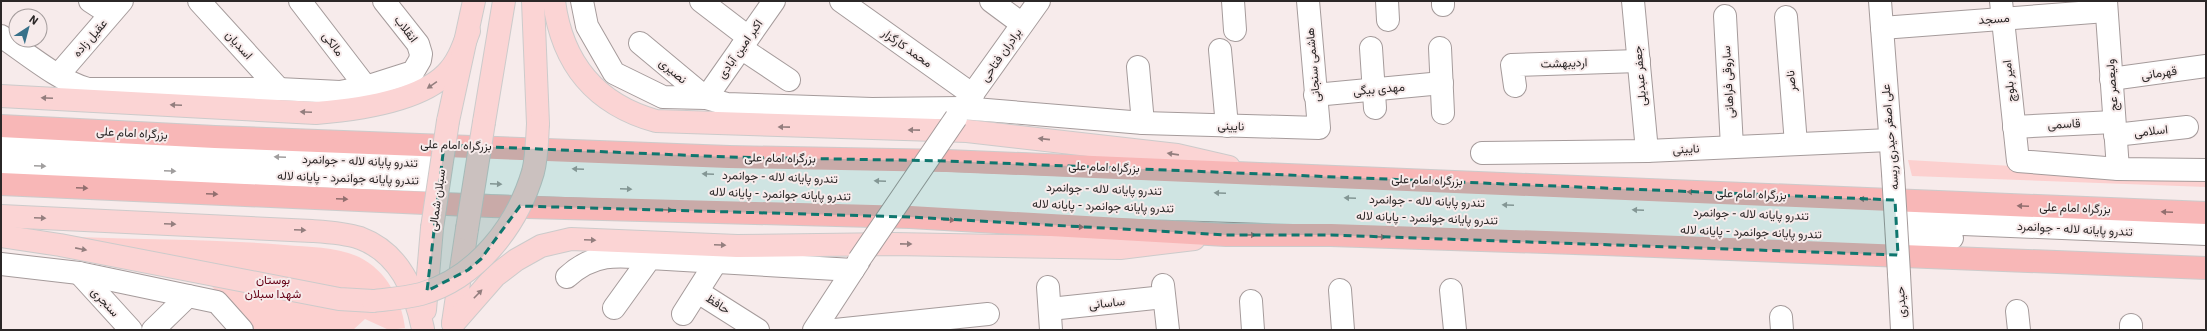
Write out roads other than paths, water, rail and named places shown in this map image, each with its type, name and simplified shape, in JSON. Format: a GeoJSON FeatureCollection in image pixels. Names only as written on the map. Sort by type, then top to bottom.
{"type":"FeatureCollection","features":[{"type":"Feature","properties":{"kind":"highway","name":"بزرگراه امام علی"},"geometry":{"type":"LineString","coordinates":[[1,126],[215,137],[729,157],[947,161],[2206,213]]}},
{"type":"Feature","properties":{"kind":"highway"},"geometry":{"type":"LineString","coordinates":[[1,184],[491,206],[910,217],[1226,235],[1331,235],[2206,268]]}},
{"type":"Feature","properties":{"kind":"main road","name":"سبلان شمالی"},"geometry":{"type":"LineString","coordinates":[[423,330],[432,228],[448,121],[469,31],[474,1]]}},
{"type":"Feature","properties":{"kind":"main road"},"geometry":{"type":"LineString","coordinates":[[453,327],[466,229],[504,1]]}},
{"type":"Feature","properties":{"kind":"main road"},"geometry":{"type":"LineString","coordinates":[[1,236],[60,245],[339,299],[373,301],[423,293],[446,283],[468,270],[495,244],[523,200],[534,171],[538,124],[533,1]]}},
{"type":"Feature","properties":{"kind":"main road"},"geometry":{"type":"LineString","coordinates":[[554,1],[556,22],[563,44],[576,68],[598,92],[612,103],[635,116],[656,121],[967,131],[1177,155],[1252,173]]}},
{"type":"Feature","properties":{"kind":"main road"},"geometry":{"type":"LineString","coordinates":[[1,96],[316,113],[357,110],[429,88],[446,74],[459,57],[469,31]]}},
{"type":"Feature","properties":{"kind":"main road"},"geometry":{"type":"LineString","coordinates":[[1,216],[312,231],[360,238],[379,249],[397,265],[410,282],[423,330]]}},
{"type":"Feature","properties":{"kind":"main road"},"geometry":{"type":"LineString","coordinates":[[453,327],[495,276],[516,260],[541,246],[571,239],[737,246],[893,244],[1120,248],[1226,235]]}},
{"type":"Feature","properties":{"kind":"street"},"geometry":{"type":"LineString","coordinates":[[90,1],[116,8]]}},
{"type":"Feature","properties":{"kind":"street","name":"اسدیان"},"geometry":{"type":"LineString","coordinates":[[199,1],[279,89]]}},
{"type":"Feature","properties":{"kind":"street","name":"مالکی"},"geometry":{"type":"LineString","coordinates":[[300,1],[366,87]]}},
{"type":"Feature","properties":{"kind":"street","name":"انقلاب"},"geometry":{"type":"LineString","coordinates":[[366,87],[413,72],[420,60],[421,54],[418,44],[384,1]]}},
{"type":"Feature","properties":{"kind":"street","name":"نایینی"},"geometry":{"type":"LineString","coordinates":[[582,1],[587,26],[614,73],[663,97],[706,98],[734,104],[872,109],[963,107],[1143,123],[1319,128]]}},
{"type":"Feature","properties":{"kind":"street"},"geometry":{"type":"LineString","coordinates":[[701,1],[744,42],[789,80]]}},
{"type":"Feature","properties":{"kind":"street","name":"اکبر امین آبادی"},"geometry":{"type":"LineString","coordinates":[[706,98],[774,1]]}},
{"type":"Feature","properties":{"kind":"street","name":"محمد کارگزار"},"geometry":{"type":"LineString","coordinates":[[841,1],[963,107]]}},
{"type":"Feature","properties":{"kind":"street"},"geometry":{"type":"LineString","coordinates":[[991,1],[1022,24]]}},
{"type":"Feature","properties":{"kind":"street","name":"برادران فتاحی"},"geometry":{"type":"LineString","coordinates":[[852,271],[963,107],[1039,1]]}},
{"type":"Feature","properties":{"kind":"street"},"geometry":{"type":"LineString","coordinates":[[1233,1],[1235,30]]}},
{"type":"Feature","properties":{"kind":"street","name":"هاشمی سنجانی"},"geometry":{"type":"LineString","coordinates":[[1308,1],[1319,128]]}},
{"type":"Feature","properties":{"kind":"street","name":"جعفر عبدیلی"},"geometry":{"type":"LineString","coordinates":[[1633,1],[1647,151]]}},
{"type":"Feature","properties":{"kind":"street","name":"علی اصغر حیدری ریسه"},"geometry":{"type":"LineString","coordinates":[[1880,1],[1899,274]]}},
{"type":"Feature","properties":{"kind":"street","name":"مسجد"},"geometry":{"type":"LineString","coordinates":[[1882,28],[2002,10],[2106,6]]}},
{"type":"Feature","properties":{"kind":"street","name":"ولیعصر عج"},"geometry":{"type":"LineString","coordinates":[[2106,6],[2118,169]]}},
{"type":"Feature","properties":{"kind":"street","name":"عقیل زاده"},"geometry":{"type":"LineString","coordinates":[[59,74],[116,8]]}},
{"type":"Feature","properties":{"kind":"street","name":"امیر بلوچ"},"geometry":{"type":"LineString","coordinates":[[2002,10],[2018,161],[2118,169]]}},
{"type":"Feature","properties":{"kind":"street","name":"ساروقی فراهانی"},"geometry":{"type":"LineString","coordinates":[[1725,16],[1732,147]]}},
{"type":"Feature","properties":{"kind":"street","name":"ناصر"},"geometry":{"type":"LineString","coordinates":[[1786,17],[1796,144]]}},
{"type":"Feature","properties":{"kind":"street"},"geometry":{"type":"LineString","coordinates":[[1,36],[78,86],[88,89],[279,89],[340,92],[366,87]]}},
{"type":"Feature","properties":{"kind":"street","name":"نصیری"},"geometry":{"type":"LineString","coordinates":[[640,43],[706,98]]}},
{"type":"Feature","properties":{"kind":"street"},"geometry":{"type":"LineString","coordinates":[[1371,48],[1375,99]]}},
{"type":"Feature","properties":{"kind":"street"},"geometry":{"type":"LineString","coordinates":[[1440,48],[1444,113]]}},
{"type":"Feature","properties":{"kind":"street"},"geometry":{"type":"LineString","coordinates":[[1220,50],[1227,126]]}},
{"type":"Feature","properties":{"kind":"street","name":"اردیبهشت"},"geometry":{"type":"LineString","coordinates":[[1515,86],[1512,65],[1639,61]]}},
{"type":"Feature","properties":{"kind":"street","name":"قهرمانی"},"geometry":{"type":"LineString","coordinates":[[2111,79],[2206,66]]}},
{"type":"Feature","properties":{"kind":"street"},"geometry":{"type":"LineString","coordinates":[[1138,67],[1143,123]]}},
{"type":"Feature","properties":{"kind":"street","name":"مهدی بیگی"},"geometry":{"type":"LineString","coordinates":[[1315,95],[1375,99],[1442,83]]}},
{"type":"Feature","properties":{"kind":"street","name":"قاسمی"},"geometry":{"type":"LineString","coordinates":[[2014,127],[2115,128]]}},
{"type":"Feature","properties":{"kind":"street","name":"اسلامی"},"geometry":{"type":"LineString","coordinates":[[2115,128],[2187,127]]}},
{"type":"Feature","properties":{"kind":"street","name":"نایینی"},"geometry":{"type":"LineString","coordinates":[[1482,153],[1647,151],[1890,140]]}},
{"type":"Feature","properties":{"kind":"street","name":"تندرو پایانه لاله - جوانمرد"},"geometry":{"type":"LineString","coordinates":[[1,147],[1272,195],[2206,234]]}},
{"type":"Feature","properties":{"kind":"street","name":"تندرو پایانه جوانمرد - پایانه لاله"},"geometry":{"type":"LineString","coordinates":[[1,164],[1080,206],[1419,217],[1790,234],[2206,247]]}},
{"type":"Feature","properties":{"kind":"street"},"geometry":{"type":"LineString","coordinates":[[2118,169],[2206,170]]}},
{"type":"Feature","properties":{"kind":"street"},"geometry":{"type":"LineString","coordinates":[[567,277],[578,267],[597,258],[615,255],[852,271],[814,330]]}},
{"type":"Feature","properties":{"kind":"street"},"geometry":{"type":"LineString","coordinates":[[614,308],[650,258]]}},
{"type":"Feature","properties":{"kind":"street","name":"حافظ"},"geometry":{"type":"LineString","coordinates":[[683,314],[716,262]]}},
{"type":"Feature","properties":{"kind":"street"},"geometry":{"type":"LineString","coordinates":[[1,264],[79,273],[217,302],[242,330]]}},
{"type":"Feature","properties":{"kind":"street","name":"سنجری"},"geometry":{"type":"LineString","coordinates":[[79,273],[131,330]]}},
{"type":"Feature","properties":{"kind":"street","name":"حیدری"},"geometry":{"type":"LineString","coordinates":[[1899,274],[1902,330]]}},
{"type":"Feature","properties":{"kind":"street","name":"ساسانی"},"geometry":{"type":"LineString","coordinates":[[1048,287],[1051,320],[1163,291],[1168,330]]}},
{"type":"Feature","properties":{"kind":"street"},"geometry":{"type":"LineString","coordinates":[[1340,290],[1343,330]]}},
{"type":"Feature","properties":{"kind":"street"},"geometry":{"type":"LineString","coordinates":[[1451,290],[1454,330]]}},
{"type":"Feature","properties":{"kind":"street","name":"حافظ"},"geometry":{"type":"LineString","coordinates":[[698,292],[758,330]]}},
{"type":"Feature","properties":{"kind":"street"},"geometry":{"type":"LineString","coordinates":[[153,330],[188,296]]}},
{"type":"Feature","properties":{"kind":"street"},"geometry":{"type":"LineString","coordinates":[[1251,301],[1253,330]]}},
{"type":"Feature","properties":{"kind":"street"},"geometry":{"type":"LineString","coordinates":[[835,330],[988,314]]}},
{"type":"Feature","properties":{"kind":"park label","name":"بوستان شهدا سبلان"},"geometry":{"type":"Point","coordinates":[273,287]}}]}
